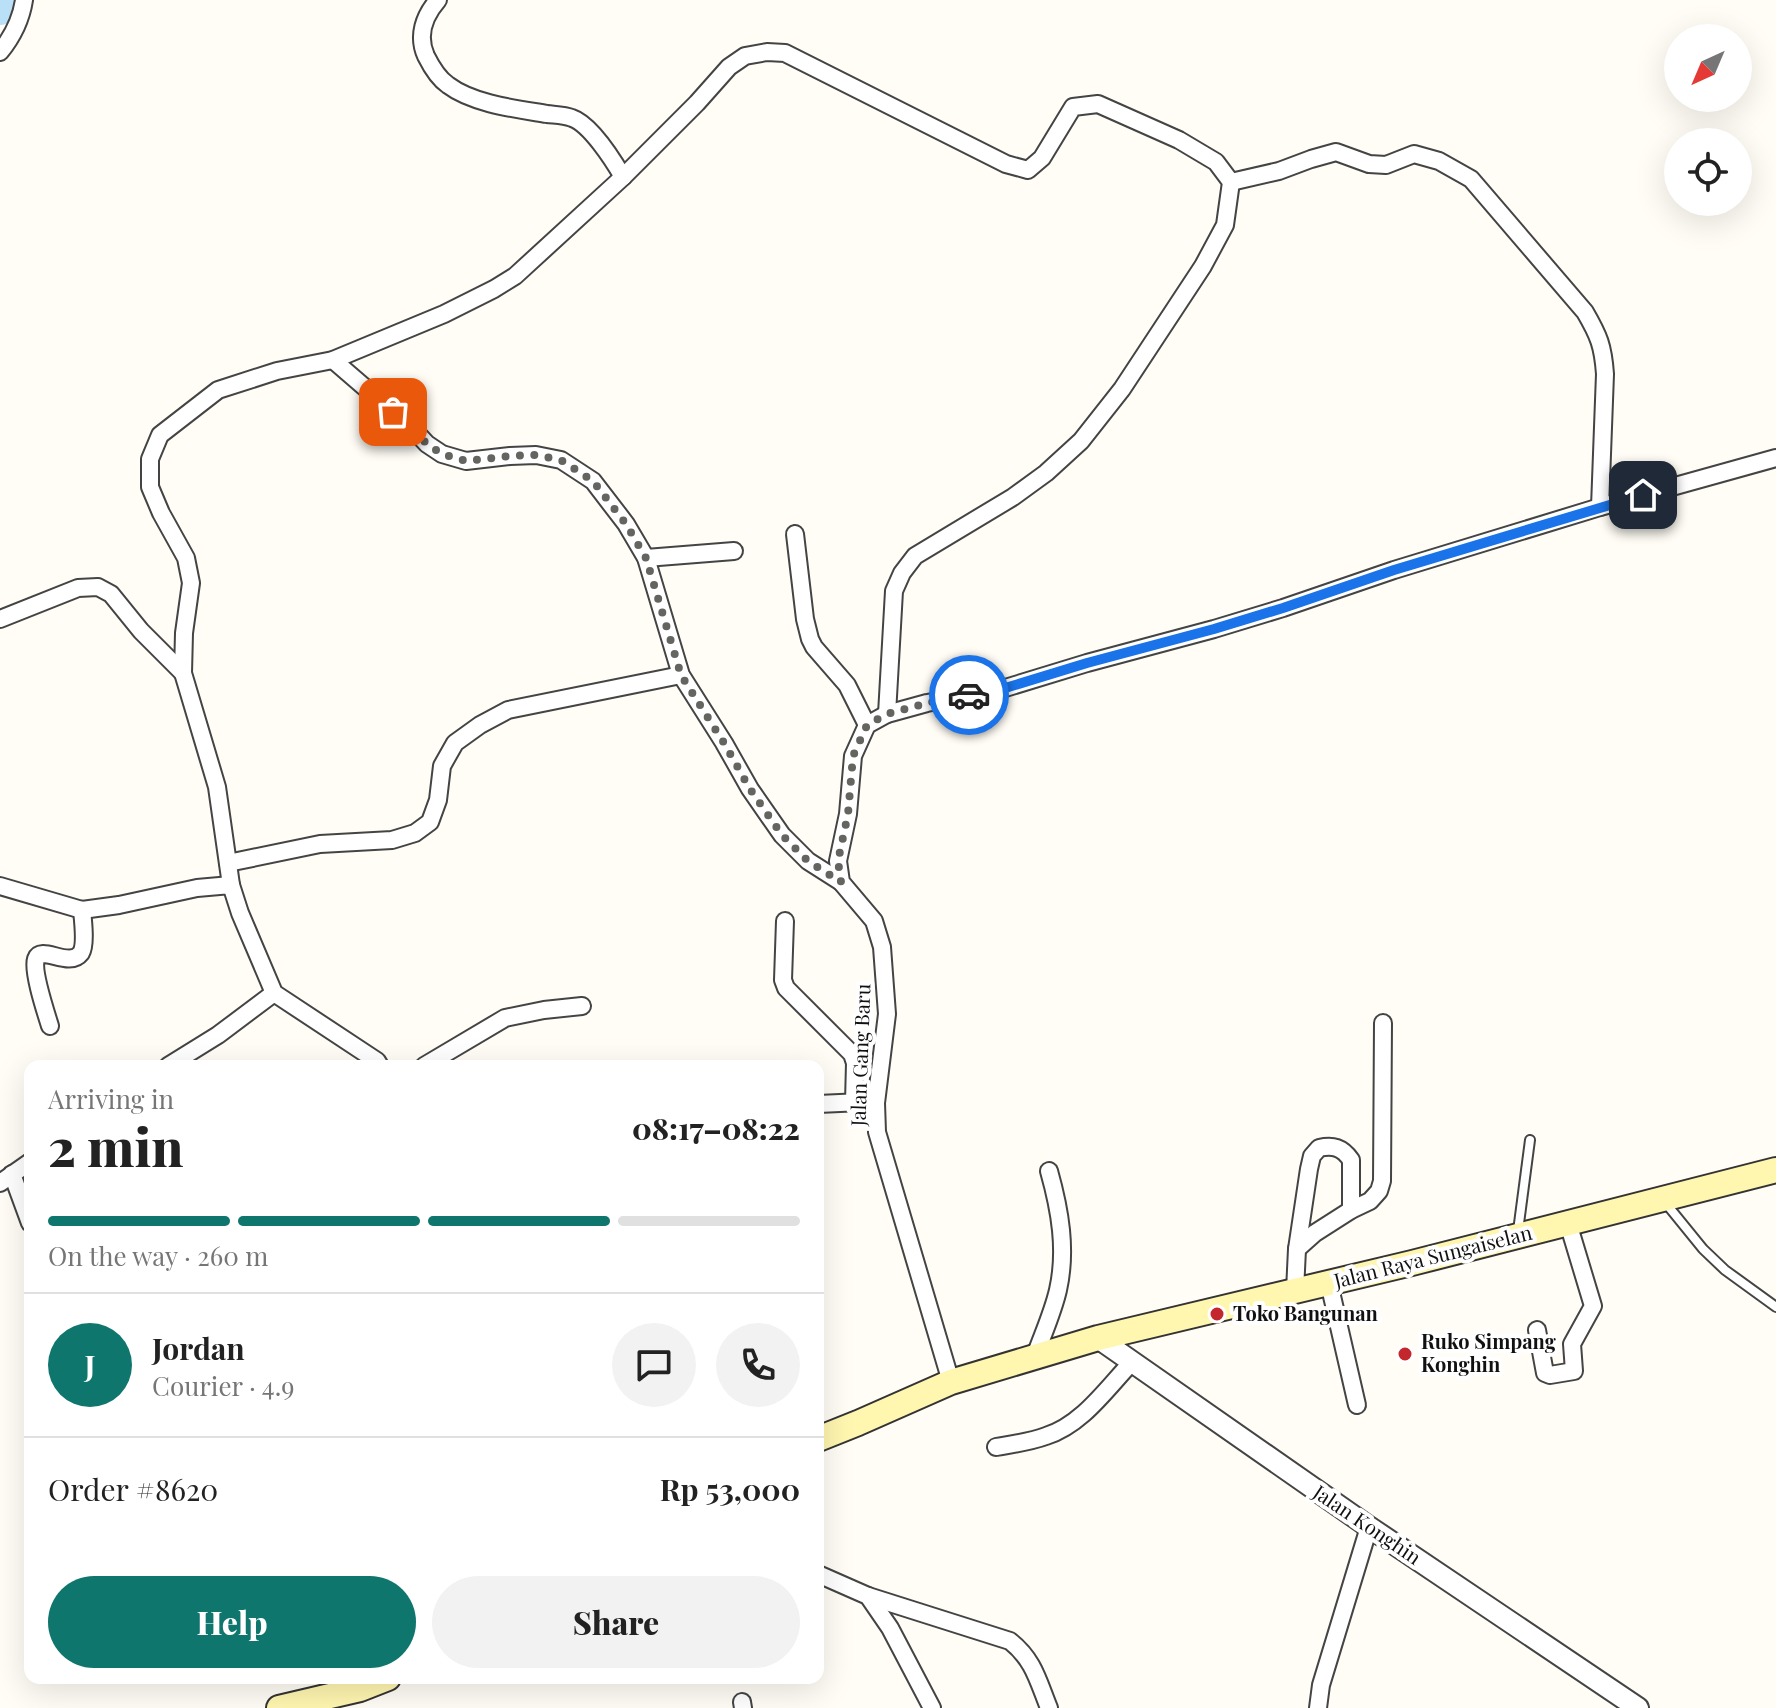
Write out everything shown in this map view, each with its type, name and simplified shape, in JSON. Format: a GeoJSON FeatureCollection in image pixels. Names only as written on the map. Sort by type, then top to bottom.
{"type":"FeatureCollection","features":[{"type":"Feature","properties":{"kind":"main road","name":"Jalan Raya Sungaiselan"},"geometry":{"type":"LineString","coordinates":[[824,1437],[951,1382],[1098,1338],[1776,1170]]}},
{"type":"Feature","properties":{"kind":"main road"},"geometry":{"type":"LineString","coordinates":[[279,1708],[342,1686],[360,1689],[373,1684]]}},
{"type":"Feature","properties":{"kind":"street"},"geometry":{"type":"LineString","coordinates":[[0,52],[15,28],[24,0]]}},
{"type":"Feature","properties":{"kind":"street"},"geometry":{"type":"LineString","coordinates":[[438,0],[420,35],[424,52],[445,84],[467,96],[572,118],[585,125],[623,177]]}},
{"type":"Feature","properties":{"kind":"street"},"geometry":{"type":"LineString","coordinates":[[375,1060],[274,993],[240,913],[231,885],[217,787],[183,673],[184,633],[191,583],[186,558],[150,487],[150,459],[160,435],[218,390],[277,371],[333,360],[444,314],[515,276],[623,177],[729,67],[745,56],[785,53],[1006,164],[1028,170],[1042,158],[1073,107],[1098,104],[1179,140],[1216,162],[1231,182],[1225,225],[1203,266],[1122,389],[1081,441],[1046,473],[1013,497],[915,556],[902,573],[894,591],[887,714]]}},
{"type":"Feature","properties":{"kind":"street"},"geometry":{"type":"LineString","coordinates":[[1231,182],[1279,171],[1336,152],[1369,164],[1386,165],[1414,154],[1439,161],[1471,179],[1585,312],[1599,336],[1605,374],[1600,507]]}},
{"type":"Feature","properties":{"kind":"street","name":"Jalan Gang Baru"},"geometry":{"type":"LineString","coordinates":[[333,360],[442,454],[466,461],[536,455],[561,460],[593,481],[626,524],[646,558],[681,675],[750,789],[782,835],[808,861],[841,882],[874,921],[882,947],[887,1014],[876,1103],[877,1132],[951,1382]]}},
{"type":"Feature","properties":{"kind":"street"},"geometry":{"type":"LineString","coordinates":[[841,882],[838,861],[848,814],[853,756],[867,725],[887,714],[1002,689],[1214,629],[1600,507],[1776,458]]}},
{"type":"Feature","properties":{"kind":"street"},"geometry":{"type":"LineString","coordinates":[[795,534],[810,639],[847,685],[867,725]]}},
{"type":"Feature","properties":{"kind":"street"},"geometry":{"type":"LineString","coordinates":[[646,558],[734,551]]}},
{"type":"Feature","properties":{"kind":"street"},"geometry":{"type":"LineString","coordinates":[[0,619],[78,588],[98,587],[111,594],[141,631],[183,673]]}},
{"type":"Feature","properties":{"kind":"street"},"geometry":{"type":"LineString","coordinates":[[228,863],[320,844],[392,840],[415,833],[430,822],[438,800],[442,766],[455,743],[480,725],[508,710],[681,675]]}},
{"type":"Feature","properties":{"kind":"street"},"geometry":{"type":"LineString","coordinates":[[0,886],[82,910],[197,888],[231,885]]}},
{"type":"Feature","properties":{"kind":"street"},"geometry":{"type":"LineString","coordinates":[[50,1026],[39,987],[36,959],[44,953],[63,959],[79,956],[83,944],[82,910]]}},
{"type":"Feature","properties":{"kind":"street"},"geometry":{"type":"LineString","coordinates":[[785,921],[783,980],[786,988],[852,1054],[855,1063],[854,1102]]}},
{"type":"Feature","properties":{"kind":"street"},"geometry":{"type":"LineString","coordinates":[[178,1060],[218,1035],[274,993]]}},
{"type":"Feature","properties":{"kind":"street"},"geometry":{"type":"LineString","coordinates":[[434,1060],[505,1018],[582,1006]]}},
{"type":"Feature","properties":{"kind":"street"},"geometry":{"type":"LineString","coordinates":[[1297,1249],[1315,1233],[1370,1201],[1379,1191],[1382,1181],[1383,1023]]}},
{"type":"Feature","properties":{"kind":"street"},"geometry":{"type":"LineString","coordinates":[[824,1104],[876,1103]]}},
{"type":"Feature","properties":{"kind":"street"},"geometry":{"type":"LineString","coordinates":[[1295,1291],[1297,1249],[1309,1169],[1312,1156],[1319,1148],[1340,1148],[1351,1160],[1351,1210]]}},
{"type":"Feature","properties":{"kind":"street"},"geometry":{"type":"LineString","coordinates":[[24,1166],[6,1178],[24,1212]]}},
{"type":"Feature","properties":{"kind":"street"},"geometry":{"type":"LineString","coordinates":[[1035,1356],[1058,1290],[1062,1263],[1062,1232],[1049,1171]]}},
{"type":"Feature","properties":{"kind":"street"},"geometry":{"type":"LineString","coordinates":[[1537,1330],[1545,1373],[1574,1371],[1572,1344],[1593,1306],[1568,1223]]}},
{"type":"Feature","properties":{"kind":"street"},"geometry":{"type":"LineString","coordinates":[[1329,1283],[1357,1405]]}},
{"type":"Feature","properties":{"kind":"street","name":"Jalan Konghin"},"geometry":{"type":"LineString","coordinates":[[1098,1338],[1369,1527],[1638,1708]]}},
{"type":"Feature","properties":{"kind":"street"},"geometry":{"type":"LineString","coordinates":[[996,1447],[1048,1436],[1063,1428],[1084,1413],[1132,1362]]}},
{"type":"Feature","properties":{"kind":"street"},"geometry":{"type":"LineString","coordinates":[[1318,1708],[1321,1685],[1369,1527]]}},
{"type":"Feature","properties":{"kind":"street"},"geometry":{"type":"LineString","coordinates":[[824,1577],[868,1596],[1010,1641],[1026,1655],[1049,1708]]}},
{"type":"Feature","properties":{"kind":"street"},"geometry":{"type":"LineString","coordinates":[[868,1596],[890,1628],[932,1708]]}},
{"type":"Feature","properties":{"kind":"lane"},"geometry":{"type":"LineString","coordinates":[[1517,1236],[1530,1140]]}},
{"type":"Feature","properties":{"kind":"lane"},"geometry":{"type":"LineString","coordinates":[[1660,1198],[1725,1270],[1776,1307]]}},
{"type":"Feature","properties":{"kind":"waterway"},"geometry":{"type":"LineString","coordinates":[[0,9],[10,0]]}},
{"type":"Feature","properties":{"kind":"way so far"},"geometry":{"type":"LineString","coordinates":[[393,412],[442,454],[466,461],[536,455],[561,460],[593,481],[626,524],[646,558],[681,675],[750,789],[782,835],[808,861],[841,882],[838,861],[848,814],[853,756],[867,725],[887,714],[969,695]]}},
{"type":"Feature","properties":{"kind":"place","name":"Toko Bangunan"},"geometry":{"type":"Point","coordinates":[1217,1314]}},
{"type":"Feature","properties":{"kind":"place","name":"Ruko Simpang Konghin"},"geometry":{"type":"Point","coordinates":[1405,1354]}},
{"type":"Feature","properties":{"kind":"route"},"geometry":{"type":"LineString","coordinates":[[969,695],[1002,689],[1214,629],[1394,570],[1643,495]]}}]}
